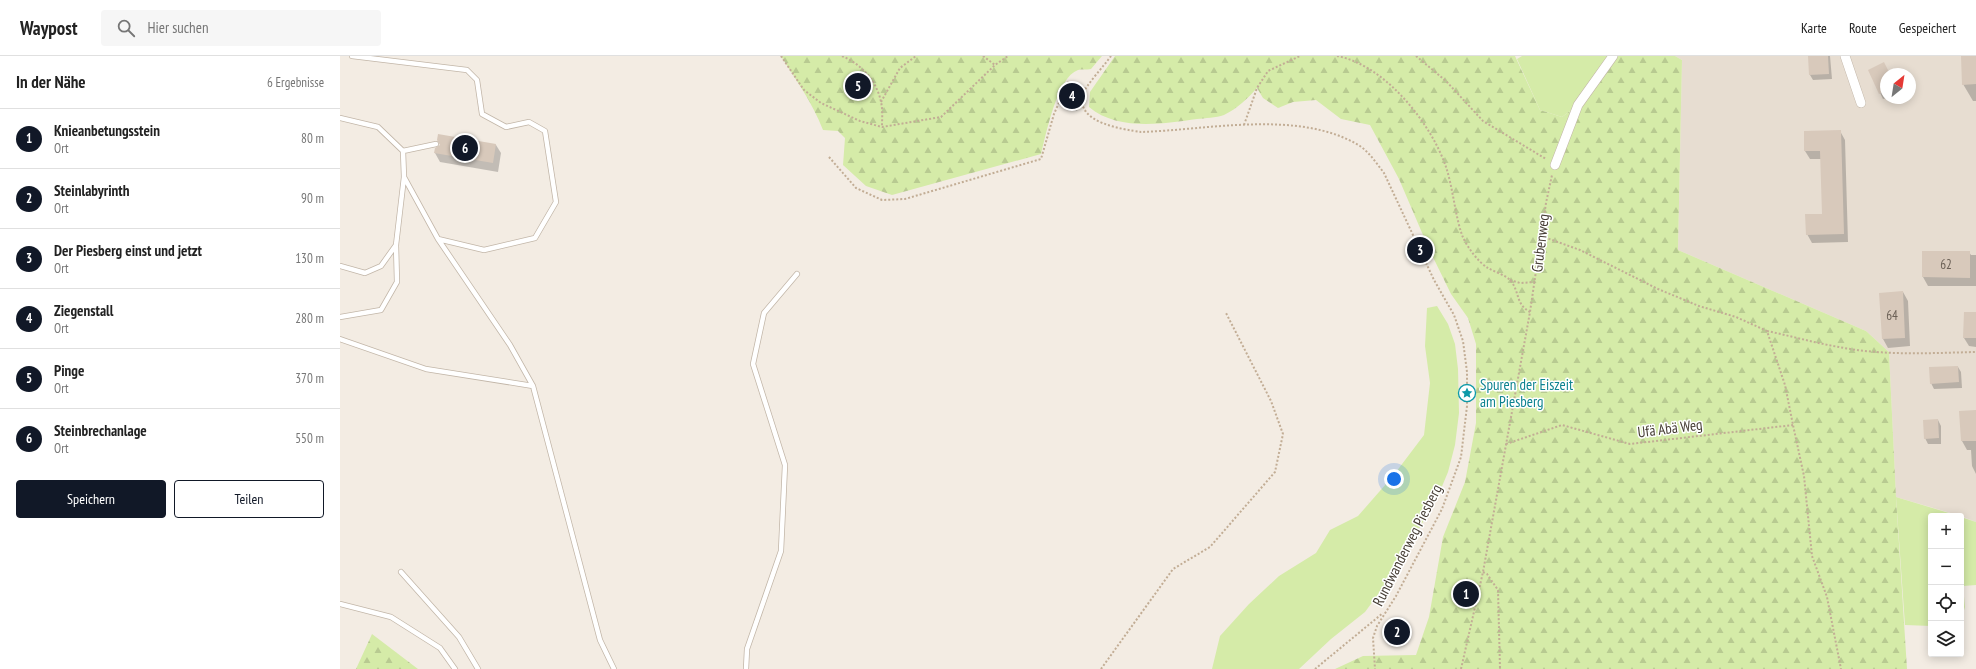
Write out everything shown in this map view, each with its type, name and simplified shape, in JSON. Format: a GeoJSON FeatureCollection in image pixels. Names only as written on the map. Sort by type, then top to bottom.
{"type":"FeatureCollection","features":[{"type":"Feature","properties":{"kind":"street"},"geometry":{"type":"LineString","coordinates":[[1555,165],[1578,105],[1613,56]]}},
{"type":"Feature","properties":{"kind":"street"},"geometry":{"type":"LineString","coordinates":[[1845,56],[1860,103]]}},
{"type":"Feature","properties":{"kind":"lane"},"geometry":{"type":"LineString","coordinates":[[352,56],[467,70],[477,80],[482,114],[506,127],[529,122],[545,131],[556,202],[535,238],[484,250],[438,239]]}},
{"type":"Feature","properties":{"kind":"lane"},"geometry":{"type":"LineString","coordinates":[[340,118],[378,127],[403,151],[404,177],[396,245],[397,282],[380,310],[340,317]]}},
{"type":"Feature","properties":{"kind":"lane"},"geometry":{"type":"LineString","coordinates":[[403,151],[436,144]]}},
{"type":"Feature","properties":{"kind":"lane"},"geometry":{"type":"LineString","coordinates":[[404,177],[438,239],[510,345],[533,386],[600,640],[614,669]]}},
{"type":"Feature","properties":{"kind":"lane"},"geometry":{"type":"LineString","coordinates":[[340,266],[365,273],[381,266],[396,245]]}},
{"type":"Feature","properties":{"kind":"lane"},"geometry":{"type":"LineString","coordinates":[[746,669],[747,648],[781,551],[785,465],[753,364],[764,313],[797,274]]}},
{"type":"Feature","properties":{"kind":"lane"},"geometry":{"type":"LineString","coordinates":[[340,339],[426,369],[533,386]]}},
{"type":"Feature","properties":{"kind":"lane"},"geometry":{"type":"LineString","coordinates":[[401,572],[459,637],[478,669]]}},
{"type":"Feature","properties":{"kind":"lane"},"geometry":{"type":"LineString","coordinates":[[340,604],[392,617],[440,648],[454,669]]}},
{"type":"Feature","properties":{"kind":"path"},"geometry":{"type":"LineString","coordinates":[[781,56],[804,90],[821,103],[860,120],[882,127],[941,117],[995,65],[1008,56]]}},
{"type":"Feature","properties":{"kind":"path"},"geometry":{"type":"LineString","coordinates":[[842,56],[853,61],[872,79],[881,102],[882,127]]}},
{"type":"Feature","properties":{"kind":"path"},"geometry":{"type":"LineString","coordinates":[[881,102],[900,68],[916,56]]}},
{"type":"Feature","properties":{"kind":"path"},"geometry":{"type":"LineString","coordinates":[[983,56],[995,65]]}},
{"type":"Feature","properties":{"kind":"path","name":"Rundwanderweg Piesberg"},"geometry":{"type":"LineString","coordinates":[[1110,56],[1084,94],[1082,106],[1085,112],[1097,120],[1125,130],[1141,132],[1244,125],[1301,126],[1326,131],[1361,147],[1375,160],[1392,188],[1434,280],[1454,315],[1463,341],[1467,406],[1462,457],[1442,509],[1406,580],[1377,626],[1373,638],[1375,669]]}},
{"type":"Feature","properties":{"kind":"path"},"geometry":{"type":"LineString","coordinates":[[1244,125],[1257,88],[1268,71],[1300,56]]}},
{"type":"Feature","properties":{"kind":"path"},"geometry":{"type":"LineString","coordinates":[[1337,56],[1368,68],[1393,87],[1411,106],[1428,132],[1446,167],[1462,236],[1480,261],[1489,269],[1509,279],[1520,283],[1535,282]]}},
{"type":"Feature","properties":{"kind":"path"},"geometry":{"type":"LineString","coordinates":[[1416,56],[1446,81],[1483,121],[1555,165]]}},
{"type":"Feature","properties":{"kind":"path"},"geometry":{"type":"LineString","coordinates":[[829,157],[856,188],[882,200],[905,199],[1042,159],[1054,114],[1068,82],[1087,89]]}},
{"type":"Feature","properties":{"kind":"path","name":"Grubenweg"},"geometry":{"type":"LineString","coordinates":[[1461,669],[1483,572],[1530,312],[1546,203],[1555,165]]}},
{"type":"Feature","properties":{"kind":"path"},"geometry":{"type":"LineString","coordinates":[[1542,236],[1580,250],[1658,289],[1699,306],[1736,317],[1767,331],[1839,347],[1868,351],[1907,353],[1976,352]]}},
{"type":"Feature","properties":{"kind":"path"},"geometry":{"type":"LineString","coordinates":[[1509,279],[1516,290],[1520,304],[1523,308],[1530,312]]}},
{"type":"Feature","properties":{"kind":"path"},"geometry":{"type":"LineString","coordinates":[[1101,669],[1173,569],[1210,547],[1275,472],[1283,434],[1271,400],[1226,313]]}},
{"type":"Feature","properties":{"kind":"path"},"geometry":{"type":"LineString","coordinates":[[1767,331],[1784,385],[1793,425],[1804,476],[1812,556],[1827,597],[1841,669]]}},
{"type":"Feature","properties":{"kind":"path","name":"Ufä Abä Weg"},"geometry":{"type":"LineString","coordinates":[[1506,444],[1562,425],[1630,444],[1793,425]]}},
{"type":"Feature","properties":{"kind":"path"},"geometry":{"type":"LineString","coordinates":[[1483,572],[1487,574],[1498,590],[1500,669]]}},
{"type":"Feature","properties":{"kind":"path"},"geometry":{"type":"LineString","coordinates":[[1315,669],[1386,611]]}},
{"type":"Feature","properties":{"kind":"shaded area"},"geometry":{"type":"Polygon","coordinates":[[[1675,56],[1976,56],[1976,522],[1964,517],[1964,513],[1951,513],[1896,497],[1889,352],[1866,331],[1678,250],[1682,60],[1675,56]]]}},
{"type":"Feature","properties":{"kind":"green space"},"geometry":{"type":"Polygon","coordinates":[[[781,56],[1102,56],[1091,69],[1078,70],[1064,83],[1049,121],[1041,154],[892,195],[866,186],[843,165],[845,138],[838,131],[823,130],[809,100],[781,56]]]}},
{"type":"Feature","properties":{"kind":"green space"},"geometry":{"type":"Polygon","coordinates":[[[1115,56],[1515,56],[1540,110],[1562,117],[1578,105],[1613,56],[1675,56],[1682,60],[1678,250],[1866,331],[1889,352],[1896,497],[1907,669],[1335,669],[1363,656],[1416,655],[1429,617],[1443,537],[1465,482],[1476,423],[1476,344],[1468,318],[1451,294],[1429,249],[1399,179],[1370,125],[1341,119],[1316,100],[1293,102],[1278,108],[1263,98],[1257,88],[1238,106],[1218,117],[1155,124],[1127,123],[1113,120],[1100,115],[1089,107],[1090,92],[1115,56]]]}},
{"type":"Feature","properties":{"kind":"green space"},"geometry":{"type":"Polygon","coordinates":[[[1522,56],[1613,56],[1578,105],[1562,117],[1540,110],[1517,59],[1522,56]]]}},
{"type":"Feature","properties":{"kind":"green space"},"geometry":{"type":"Polygon","coordinates":[[[1437,306],[1448,324],[1455,344],[1458,369],[1459,413],[1455,445],[1448,472],[1438,496],[1391,577],[1365,612],[1331,639],[1299,669],[1212,669],[1220,636],[1249,604],[1279,576],[1316,553],[1330,530],[1358,516],[1393,476],[1424,435],[1430,383],[1425,346],[1427,308],[1437,306]]]}},
{"type":"Feature","properties":{"kind":"green space"},"geometry":{"type":"Polygon","coordinates":[[[1896,497],[1949,513],[1928,513],[1928,626],[1905,625],[1896,497]]]}},
{"type":"Feature","properties":{"kind":"green space"},"geometry":{"type":"Polygon","coordinates":[[[1964,518],[1976,522],[1976,585],[1964,586],[1964,518]]]}},
{"type":"Feature","properties":{"kind":"green space"},"geometry":{"type":"Polygon","coordinates":[[[372,634],[418,669],[356,669],[372,634]]]}},
{"type":"Feature","properties":{"kind":"building"},"geometry":{"type":"Polygon","coordinates":[[[1808,56],[1828,56],[1829,74],[1809,75],[1808,56]]]}},
{"type":"Feature","properties":{"kind":"building"},"geometry":{"type":"Polygon","coordinates":[[[1961,56],[1976,56],[1976,84],[1962,85],[1961,56]]]}},
{"type":"Feature","properties":{"kind":"building"},"geometry":{"type":"Polygon","coordinates":[[[1884,62],[1887,68],[1880,68],[1880,94],[1879,94],[1868,70],[1884,62]]]}},
{"type":"Feature","properties":{"kind":"building"},"geometry":{"type":"Polygon","coordinates":[[[1070,86],[1081,90],[1074,106],[1064,102],[1070,86]]]}},
{"type":"Feature","properties":{"kind":"building"},"geometry":{"type":"Polygon","coordinates":[[[1841,130],[1844,234],[1806,235],[1805,214],[1822,214],[1820,151],[1804,151],[1804,131],[1841,130]]]}},
{"type":"Feature","properties":{"kind":"building"},"geometry":{"type":"Polygon","coordinates":[[[438,134],[496,144],[493,163],[434,153],[435,148],[440,145],[437,140],[438,134]]]}},
{"type":"Feature","properties":{"kind":"building"},"geometry":{"type":"Polygon","coordinates":[[[1922,251],[1970,251],[1970,278],[1922,277],[1922,251]]]}},
{"type":"Feature","properties":{"kind":"building"},"geometry":{"type":"Polygon","coordinates":[[[1903,291],[1905,338],[1882,339],[1879,293],[1903,291]]]}},
{"type":"Feature","properties":{"kind":"building"},"geometry":{"type":"Polygon","coordinates":[[[1964,312],[1976,312],[1976,338],[1963,338],[1964,312]]]}},
{"type":"Feature","properties":{"kind":"building"},"geometry":{"type":"Polygon","coordinates":[[[1958,366],[1959,382],[1930,384],[1929,367],[1958,366]]]}},
{"type":"Feature","properties":{"kind":"building"},"geometry":{"type":"Polygon","coordinates":[[[1976,410],[1976,441],[1961,441],[1959,411],[1976,410]]]}},
{"type":"Feature","properties":{"kind":"building"},"geometry":{"type":"Polygon","coordinates":[[[1938,419],[1939,438],[1924,439],[1923,420],[1938,419]]]}},
{"type":"Feature","properties":{"kind":"place","name":"Pinge"},"geometry":{"type":"Point","coordinates":[858,86]}},
{"type":"Feature","properties":{"kind":"place","name":"Ziegenstall"},"geometry":{"type":"Point","coordinates":[1072,96]}},
{"type":"Feature","properties":{"kind":"place","name":"Steinbrechanlage"},"geometry":{"type":"Point","coordinates":[465,148]}},
{"type":"Feature","properties":{"kind":"place","name":"Der Piesberg einst und jetzt"},"geometry":{"type":"Point","coordinates":[1420,250]}},
{"type":"Feature","properties":{"kind":"place","name":"Spuren der Eiszeit am Piesberg"},"geometry":{"type":"Point","coordinates":[1467,393]}},
{"type":"Feature","properties":{"kind":"place","name":"Knieanbetungsstein"},"geometry":{"type":"Point","coordinates":[1466,594]}},
{"type":"Feature","properties":{"kind":"place","name":"Steinlabyrinth"},"geometry":{"type":"Point","coordinates":[1397,632]}}]}
